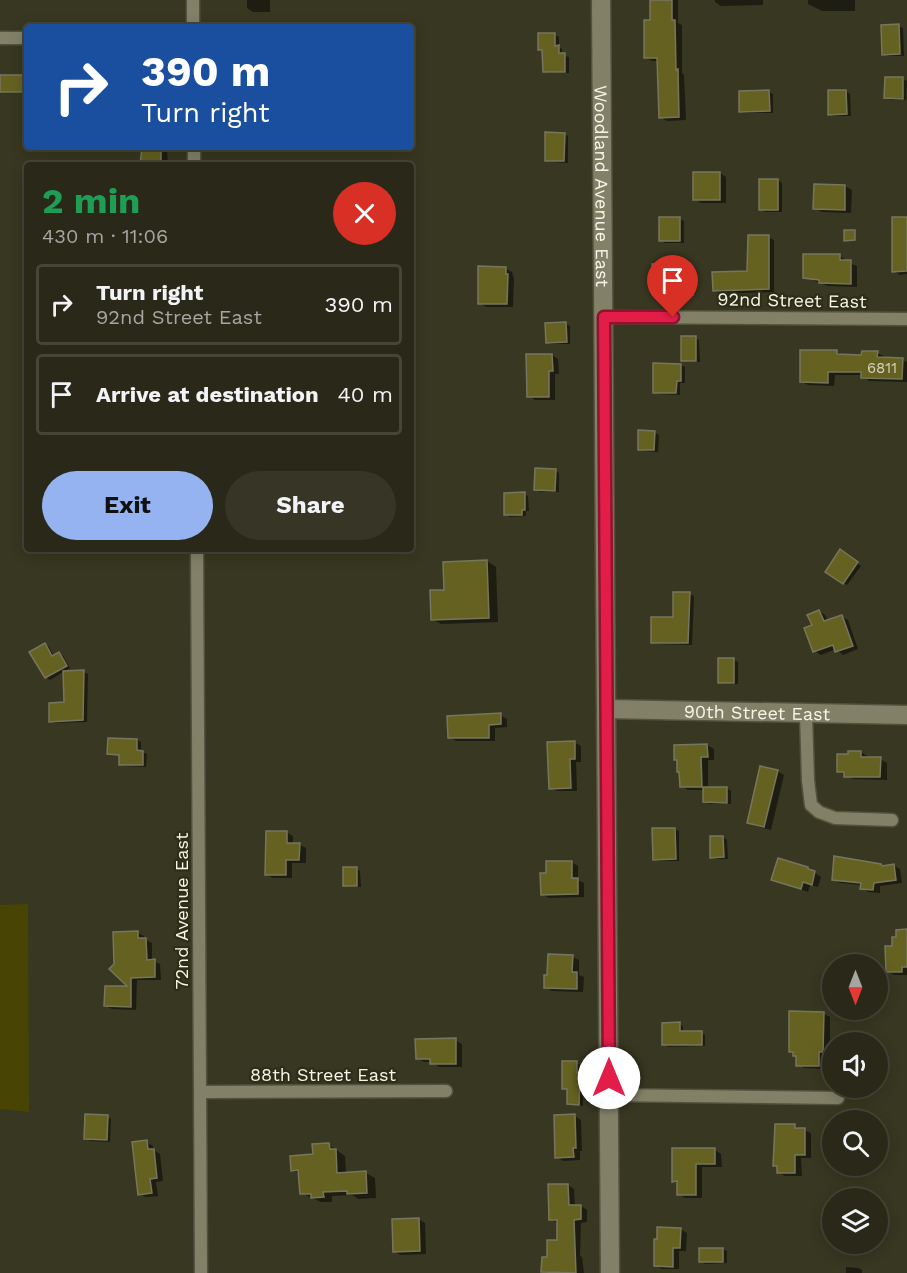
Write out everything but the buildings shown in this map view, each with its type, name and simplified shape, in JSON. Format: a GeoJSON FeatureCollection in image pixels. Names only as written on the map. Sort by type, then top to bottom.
{"type":"FeatureCollection","features":[{"type":"Feature","properties":{"kind":"street"},"geometry":{"type":"LineString","coordinates":[[193,0],[193,24]]}},
{"type":"Feature","properties":{"kind":"street","name":"Woodland Avenue East"},"geometry":{"type":"LineString","coordinates":[[601,0],[610,1273]]}},
{"type":"Feature","properties":{"kind":"street"},"geometry":{"type":"LineString","coordinates":[[0,38],[24,38]]}},
{"type":"Feature","properties":{"kind":"street","name":"92nd Street East"},"geometry":{"type":"LineString","coordinates":[[604,317],[907,320]]}},
{"type":"Feature","properties":{"kind":"street","name":"72nd Avenue East"},"geometry":{"type":"LineString","coordinates":[[196,552],[201,1273]]}},
{"type":"Feature","properties":{"kind":"street","name":"90th Street East"},"geometry":{"type":"LineString","coordinates":[[607,709],[907,715]]}},
{"type":"Feature","properties":{"kind":"street"},"geometry":{"type":"LineString","coordinates":[[806,714],[811,805],[819,812],[835,818],[892,819]]}},
{"type":"Feature","properties":{"kind":"street","name":"88th Street East"},"geometry":{"type":"LineString","coordinates":[[201,1092],[446,1091]]}},
{"type":"Feature","properties":{"kind":"street"},"geometry":{"type":"LineString","coordinates":[[609,1095],[822,1098]]}},
{"type":"Feature","properties":{"kind":"shaded area"},"geometry":{"type":"Polygon","coordinates":[[[28,904],[29,1112],[0,1109],[0,905],[28,904]]]}},
{"type":"Feature","properties":{"kind":"route"},"geometry":{"type":"LineString","coordinates":[[609,1078],[604,317],[673,317]]}}]}
